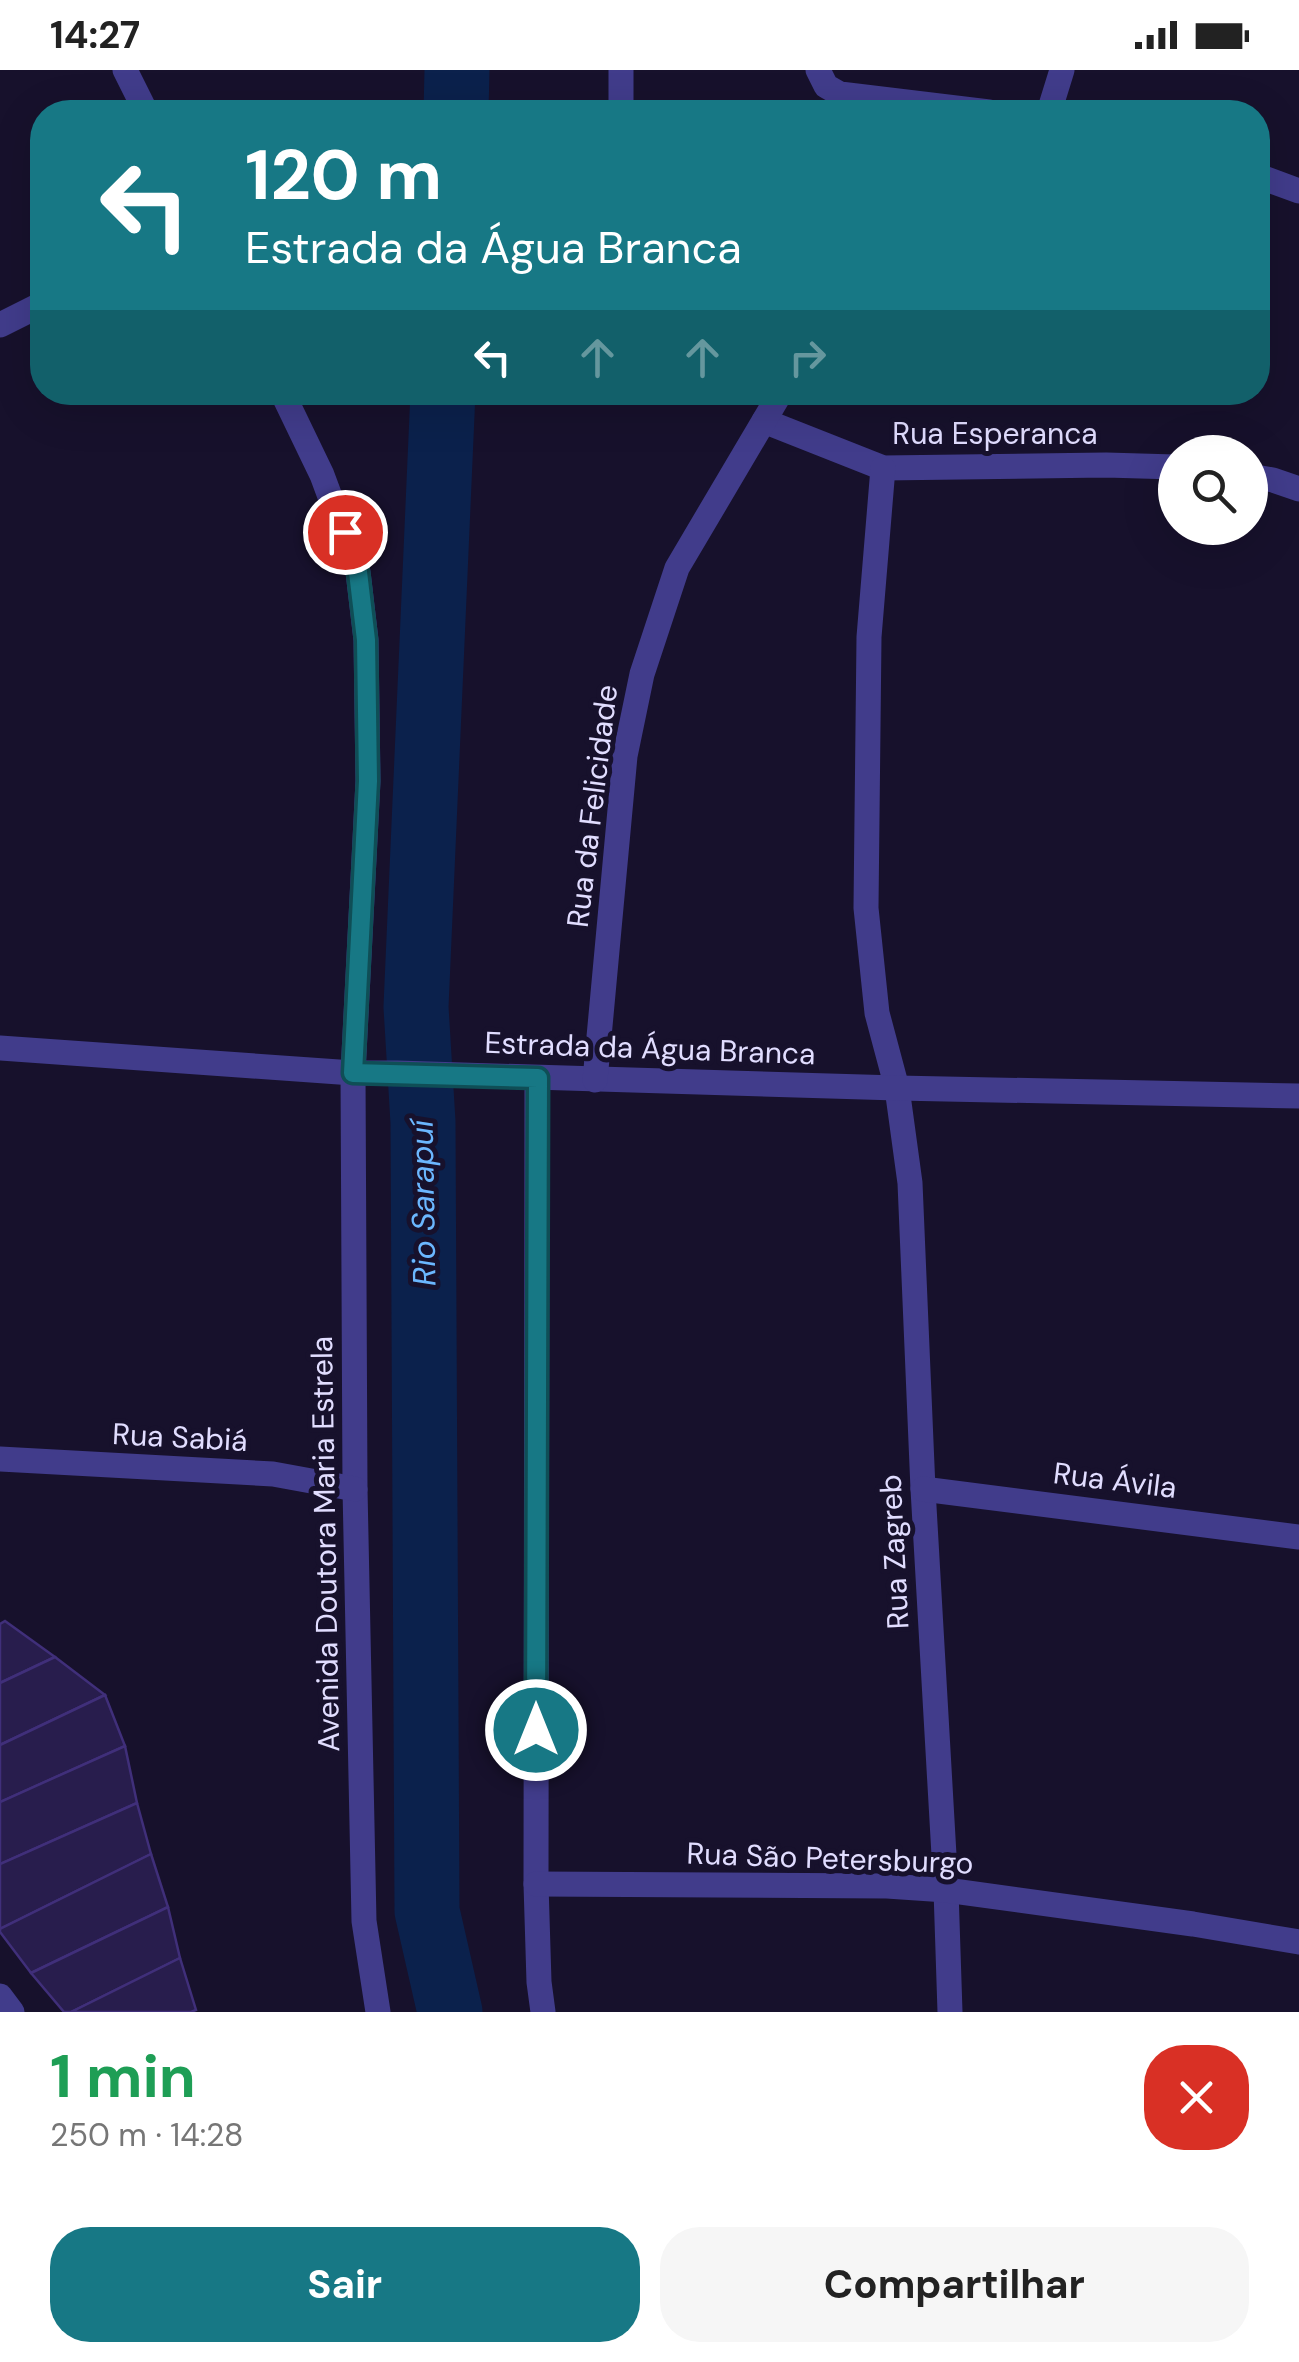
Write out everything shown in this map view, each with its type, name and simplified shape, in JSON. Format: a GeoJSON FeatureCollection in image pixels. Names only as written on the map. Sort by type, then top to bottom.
{"type":"FeatureCollection","features":[{"type":"Feature","properties":{"kind":"street"},"geometry":{"type":"LineString","coordinates":[[125,70],[140,100]]}},
{"type":"Feature","properties":{"kind":"street"},"geometry":{"type":"LineString","coordinates":[[620,100],[621,70]]}},
{"type":"Feature","properties":{"kind":"street"},"geometry":{"type":"LineString","coordinates":[[818,70],[826,86],[840,94],[882,100]]}},
{"type":"Feature","properties":{"kind":"street"},"geometry":{"type":"LineString","coordinates":[[1053,100],[1062,70]]}},
{"type":"Feature","properties":{"kind":"street"},"geometry":{"type":"LineString","coordinates":[[1270,181],[1299,192]]}},
{"type":"Feature","properties":{"kind":"street"},"geometry":{"type":"LineString","coordinates":[[0,324],[30,310]]}},
{"type":"Feature","properties":{"kind":"street","name":"Avenida Doutora Maria Estrela"},"geometry":{"type":"LineString","coordinates":[[288,405],[345,532],[358,572],[366,640],[368,781],[353,1073],[355,1489],[364,1920],[378,2012]]}},
{"type":"Feature","properties":{"kind":"street","name":"Rua da Felicidade"},"geometry":{"type":"LineString","coordinates":[[595,1080],[625,756],[642,674],[678,568],[773,405]]}},
{"type":"Feature","properties":{"kind":"street","name":"Rua Esperanca"},"geometry":{"type":"LineString","coordinates":[[764,421],[883,468],[1158,467]]}},
{"type":"Feature","properties":{"kind":"street","name":"Rua Zagreb"},"geometry":{"type":"LineString","coordinates":[[883,468],[869,637],[866,908],[876,1013],[897,1088],[910,1184],[950,2012]]}},
{"type":"Feature","properties":{"kind":"street"},"geometry":{"type":"LineString","coordinates":[[1268,479],[1299,489]]}},
{"type":"Feature","properties":{"kind":"street","name":"Estrada da Água Branca"},"geometry":{"type":"LineString","coordinates":[[0,1048],[353,1073],[1299,1096]]}},
{"type":"Feature","properties":{"kind":"street"},"geometry":{"type":"LineString","coordinates":[[538,1078],[536,1884],[538,1982],[543,2012]]}},
{"type":"Feature","properties":{"kind":"street","name":"Rua Sabiá"},"geometry":{"type":"LineString","coordinates":[[0,1459],[273,1474],[355,1489]]}},
{"type":"Feature","properties":{"kind":"street","name":"Rua Ávila"},"geometry":{"type":"LineString","coordinates":[[923,1489],[1299,1537]]}},
{"type":"Feature","properties":{"kind":"street","name":"Rua São Petersburgo"},"geometry":{"type":"LineString","coordinates":[[536,1884],[887,1886],[946,1890],[1299,1942]]}},
{"type":"Feature","properties":{"kind":"street"},"geometry":{"type":"LineString","coordinates":[[0,1996],[12,2012]]}},
{"type":"Feature","properties":{"kind":"building"},"geometry":{"type":"Polygon","coordinates":[[[5,1621],[55,1657],[0,1683],[0,1624],[5,1621]]]}},
{"type":"Feature","properties":{"kind":"building"},"geometry":{"type":"Polygon","coordinates":[[[55,1657],[105,1695],[0,1745],[0,1683],[55,1657]]]}},
{"type":"Feature","properties":{"kind":"building"},"geometry":{"type":"Polygon","coordinates":[[[105,1695],[125,1746],[0,1802],[0,1745],[105,1695]]]}},
{"type":"Feature","properties":{"kind":"building"},"geometry":{"type":"Polygon","coordinates":[[[125,1746],[137,1803],[0,1864],[0,1802],[125,1746]]]}},
{"type":"Feature","properties":{"kind":"building"},"geometry":{"type":"Polygon","coordinates":[[[137,1803],[151,1854],[0,1929],[0,1864],[137,1803]]]}},
{"type":"Feature","properties":{"kind":"building"},"geometry":{"type":"Polygon","coordinates":[[[151,1854],[168,1907],[31,1973],[0,1932],[0,1929],[151,1854]]]}},
{"type":"Feature","properties":{"kind":"building"},"geometry":{"type":"Polygon","coordinates":[[[168,1907],[180,1958],[71,2012],[64,2012],[31,1973],[168,1907]]]}},
{"type":"Feature","properties":{"kind":"building"},"geometry":{"type":"Polygon","coordinates":[[[180,1958],[196,2010],[71,2012],[180,1958]]]}},
{"type":"Feature","properties":{"kind":"waterway","name":"Rio Sarapuí"},"geometry":{"type":"LineString","coordinates":[[454,70],[457,85]]}},
{"type":"Feature","properties":{"kind":"waterway","name":"Rio Sarapuí"},"geometry":{"type":"LineString","coordinates":[[456,100],[457,70]]}},
{"type":"Feature","properties":{"kind":"waterway","name":"Rio Sarapuí"},"geometry":{"type":"LineString","coordinates":[[442,405],[416,1007],[423,1122],[427,1911],[450,2012]]}},
{"type":"Feature","properties":{"kind":"route"},"geometry":{"type":"LineString","coordinates":[[345,532],[358,572],[366,640],[368,781],[353,1073],[538,1078],[536,1730]]}}]}
